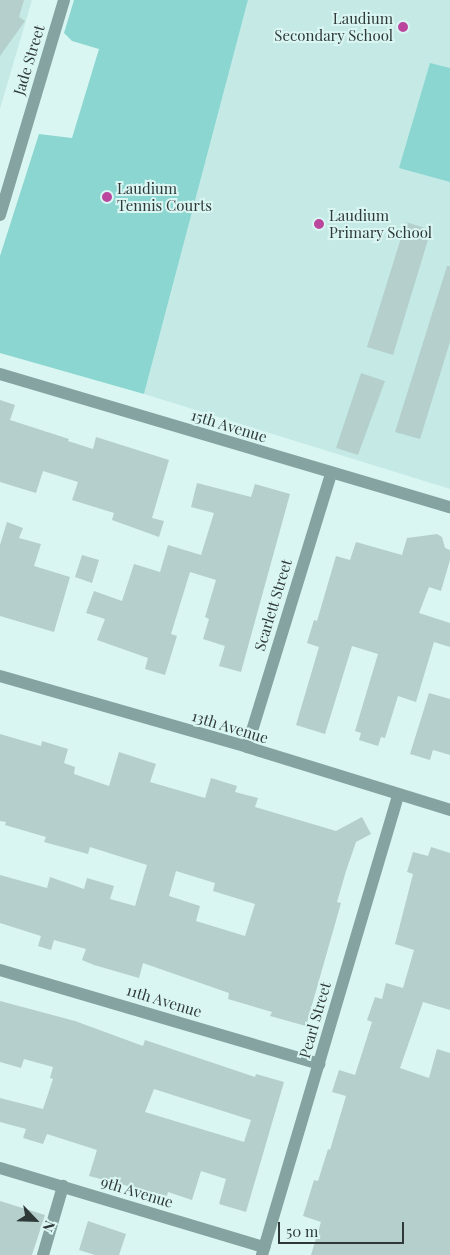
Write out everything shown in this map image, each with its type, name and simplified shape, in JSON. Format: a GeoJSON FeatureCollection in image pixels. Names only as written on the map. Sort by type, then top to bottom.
{"type":"FeatureCollection","features":[{"type":"Feature","properties":{"kind":"street","name":"Jade Street"},"geometry":{"type":"LineString","coordinates":[[0,215],[64,0]]}},
{"type":"Feature","properties":{"kind":"street","name":"15th Avenue"},"geometry":{"type":"LineString","coordinates":[[0,374],[330,474],[450,507]]}},
{"type":"Feature","properties":{"kind":"street","name":"Scarlett Street"},"geometry":{"type":"LineString","coordinates":[[248,747],[330,474]]}},
{"type":"Feature","properties":{"kind":"street","name":"13th Avenue"},"geometry":{"type":"LineString","coordinates":[[0,676],[248,747],[450,810]]}},
{"type":"Feature","properties":{"kind":"street","name":"Pearl Street"},"geometry":{"type":"LineString","coordinates":[[263,1251],[398,795]]}},
{"type":"Feature","properties":{"kind":"street","name":"11th Avenue"},"geometry":{"type":"LineString","coordinates":[[0,970],[319,1064]]}},
{"type":"Feature","properties":{"kind":"street","name":"9th Avenue"},"geometry":{"type":"LineString","coordinates":[[0,1168],[63,1186],[263,1251]]}},
{"type":"Feature","properties":{"kind":"street"},"geometry":{"type":"LineString","coordinates":[[43,1255],[63,1186]]}},
{"type":"Feature","properties":{"kind":"shaded area"},"geometry":{"type":"Polygon","coordinates":[[[0,0],[32,0],[0,109],[0,0]]]}},
{"type":"Feature","properties":{"kind":"shaded area","name":"Laudium Tennis Courts"},"geometry":{"type":"Polygon","coordinates":[[[74,0],[248,0],[144,394],[0,353],[0,256],[39,134],[72,138],[99,49],[72,41],[64,33],[74,0]]]}},
{"type":"Feature","properties":{"kind":"shaded area","name":"Laudium Primary School"},"geometry":{"type":"Polygon","coordinates":[[[248,0],[450,0],[450,489],[144,394],[248,0]]]}},
{"type":"Feature","properties":{"kind":"shaded area"},"geometry":{"type":"Polygon","coordinates":[[[430,63],[450,68],[450,182],[399,168],[430,63]]]}},
{"type":"Feature","properties":{"kind":"building"},"geometry":{"type":"Polygon","coordinates":[[[0,0],[24,0],[19,17],[25,21],[0,56],[0,0]]]}},
{"type":"Feature","properties":{"kind":"building"},"geometry":{"type":"Polygon","coordinates":[[[406,222],[431,230],[393,355],[367,347],[406,222]]]}},
{"type":"Feature","properties":{"kind":"building"},"geometry":{"type":"Polygon","coordinates":[[[447,266],[450,266],[450,342],[420,439],[395,432],[447,266]]]}},
{"type":"Feature","properties":{"kind":"building"},"geometry":{"type":"Polygon","coordinates":[[[361,373],[385,381],[358,455],[336,448],[361,373]]]}},
{"type":"Feature","properties":{"kind":"building"},"geometry":{"type":"Polygon","coordinates":[[[0,400],[15,405],[10,420],[69,439],[68,441],[93,449],[96,437],[169,460],[152,518],[164,521],[159,537],[112,520],[114,513],[72,500],[78,482],[43,471],[36,493],[0,482],[0,400]]]}},
{"type":"Feature","properties":{"kind":"building"},"geometry":{"type":"Polygon","coordinates":[[[197,483],[251,497],[255,484],[290,494],[241,672],[219,666],[225,646],[203,639],[209,619],[205,617],[216,580],[190,572],[171,634],[177,636],[165,675],[145,669],[148,658],[97,640],[105,619],[86,613],[94,591],[122,601],[134,564],[160,572],[168,545],[201,555],[214,513],[191,507],[197,483]]]}},
{"type":"Feature","properties":{"kind":"building"},"geometry":{"type":"Polygon","coordinates":[[[7,522],[23,528],[19,538],[41,544],[34,566],[70,577],[54,632],[0,616],[0,545],[7,522]]]}},
{"type":"Feature","properties":{"kind":"building"},"geometry":{"type":"Polygon","coordinates":[[[437,534],[442,537],[445,548],[450,550],[450,560],[441,591],[429,587],[419,613],[450,623],[450,647],[434,642],[416,702],[398,696],[385,738],[381,737],[378,746],[359,740],[361,733],[355,731],[378,654],[352,646],[325,734],[296,725],[319,647],[307,643],[314,620],[317,621],[336,556],[350,560],[356,542],[402,555],[407,538],[437,534]]]}},
{"type":"Feature","properties":{"kind":"building"},"geometry":{"type":"Polygon","coordinates":[[[82,555],[99,560],[92,583],[75,577],[82,555]]]}},
{"type":"Feature","properties":{"kind":"building"},"geometry":{"type":"Polygon","coordinates":[[[429,693],[450,699],[450,755],[433,750],[430,760],[410,754],[429,693]]]}},
{"type":"Feature","properties":{"kind":"building"},"geometry":{"type":"Polygon","coordinates":[[[0,734],[41,746],[42,741],[68,749],[64,763],[75,767],[74,774],[109,786],[119,752],[156,764],[150,782],[205,798],[211,778],[237,786],[235,792],[258,798],[255,807],[336,831],[362,817],[371,834],[356,842],[346,871],[337,902],[341,903],[306,1026],[270,1016],[272,1012],[228,999],[229,993],[143,963],[139,978],[94,965],[82,960],[86,949],[54,940],[51,950],[38,946],[41,936],[0,923],[0,875],[47,888],[50,877],[84,889],[87,878],[114,886],[110,899],[135,906],[147,865],[90,847],[88,854],[44,842],[46,837],[5,825],[6,822],[0,821],[0,734]],[[176,871],[169,896],[200,906],[196,921],[245,936],[255,904],[213,891],[215,883],[176,871]]]}},
{"type":"Feature","properties":{"kind":"building"},"geometry":{"type":"Polygon","coordinates":[[[431,847],[450,853],[450,1010],[423,1002],[400,1068],[429,1078],[437,1049],[450,1053],[450,1255],[311,1255],[321,1222],[303,1216],[314,1180],[318,1181],[328,1149],[330,1150],[346,1096],[332,1092],[339,1070],[355,1075],[372,1022],[367,1020],[375,997],[382,999],[386,983],[403,988],[414,950],[395,944],[413,874],[407,872],[413,852],[428,856],[431,847]]]}},
{"type":"Feature","properties":{"kind":"building"},"geometry":{"type":"Polygon","coordinates":[[[0,1001],[75,1021],[143,1046],[145,1040],[255,1077],[256,1074],[284,1082],[246,1212],[219,1204],[226,1179],[201,1171],[192,1200],[168,1192],[167,1196],[89,1176],[97,1150],[47,1134],[43,1144],[23,1138],[26,1129],[0,1122],[0,1098],[43,1109],[53,1079],[50,1078],[53,1067],[24,1059],[21,1068],[0,1062],[0,1001]],[[154,1089],[145,1112],[244,1142],[251,1120],[154,1089]]]}},
{"type":"Feature","properties":{"kind":"building"},"geometry":{"type":"Polygon","coordinates":[[[0,1201],[45,1215],[32,1255],[0,1255],[0,1201]]]}},
{"type":"Feature","properties":{"kind":"building"},"geometry":{"type":"Polygon","coordinates":[[[88,1221],[126,1234],[119,1255],[95,1255],[79,1250],[88,1221]]]}},
{"type":"Feature","properties":{"kind":"place","name":"Laudium Secondary School"},"geometry":{"type":"Point","coordinates":[403,27]}},
{"type":"Feature","properties":{"kind":"place","name":"Laudium Tennis Courts"},"geometry":{"type":"Point","coordinates":[107,197]}},
{"type":"Feature","properties":{"kind":"place","name":"Laudium Primary School"},"geometry":{"type":"Point","coordinates":[319,224]}}]}
